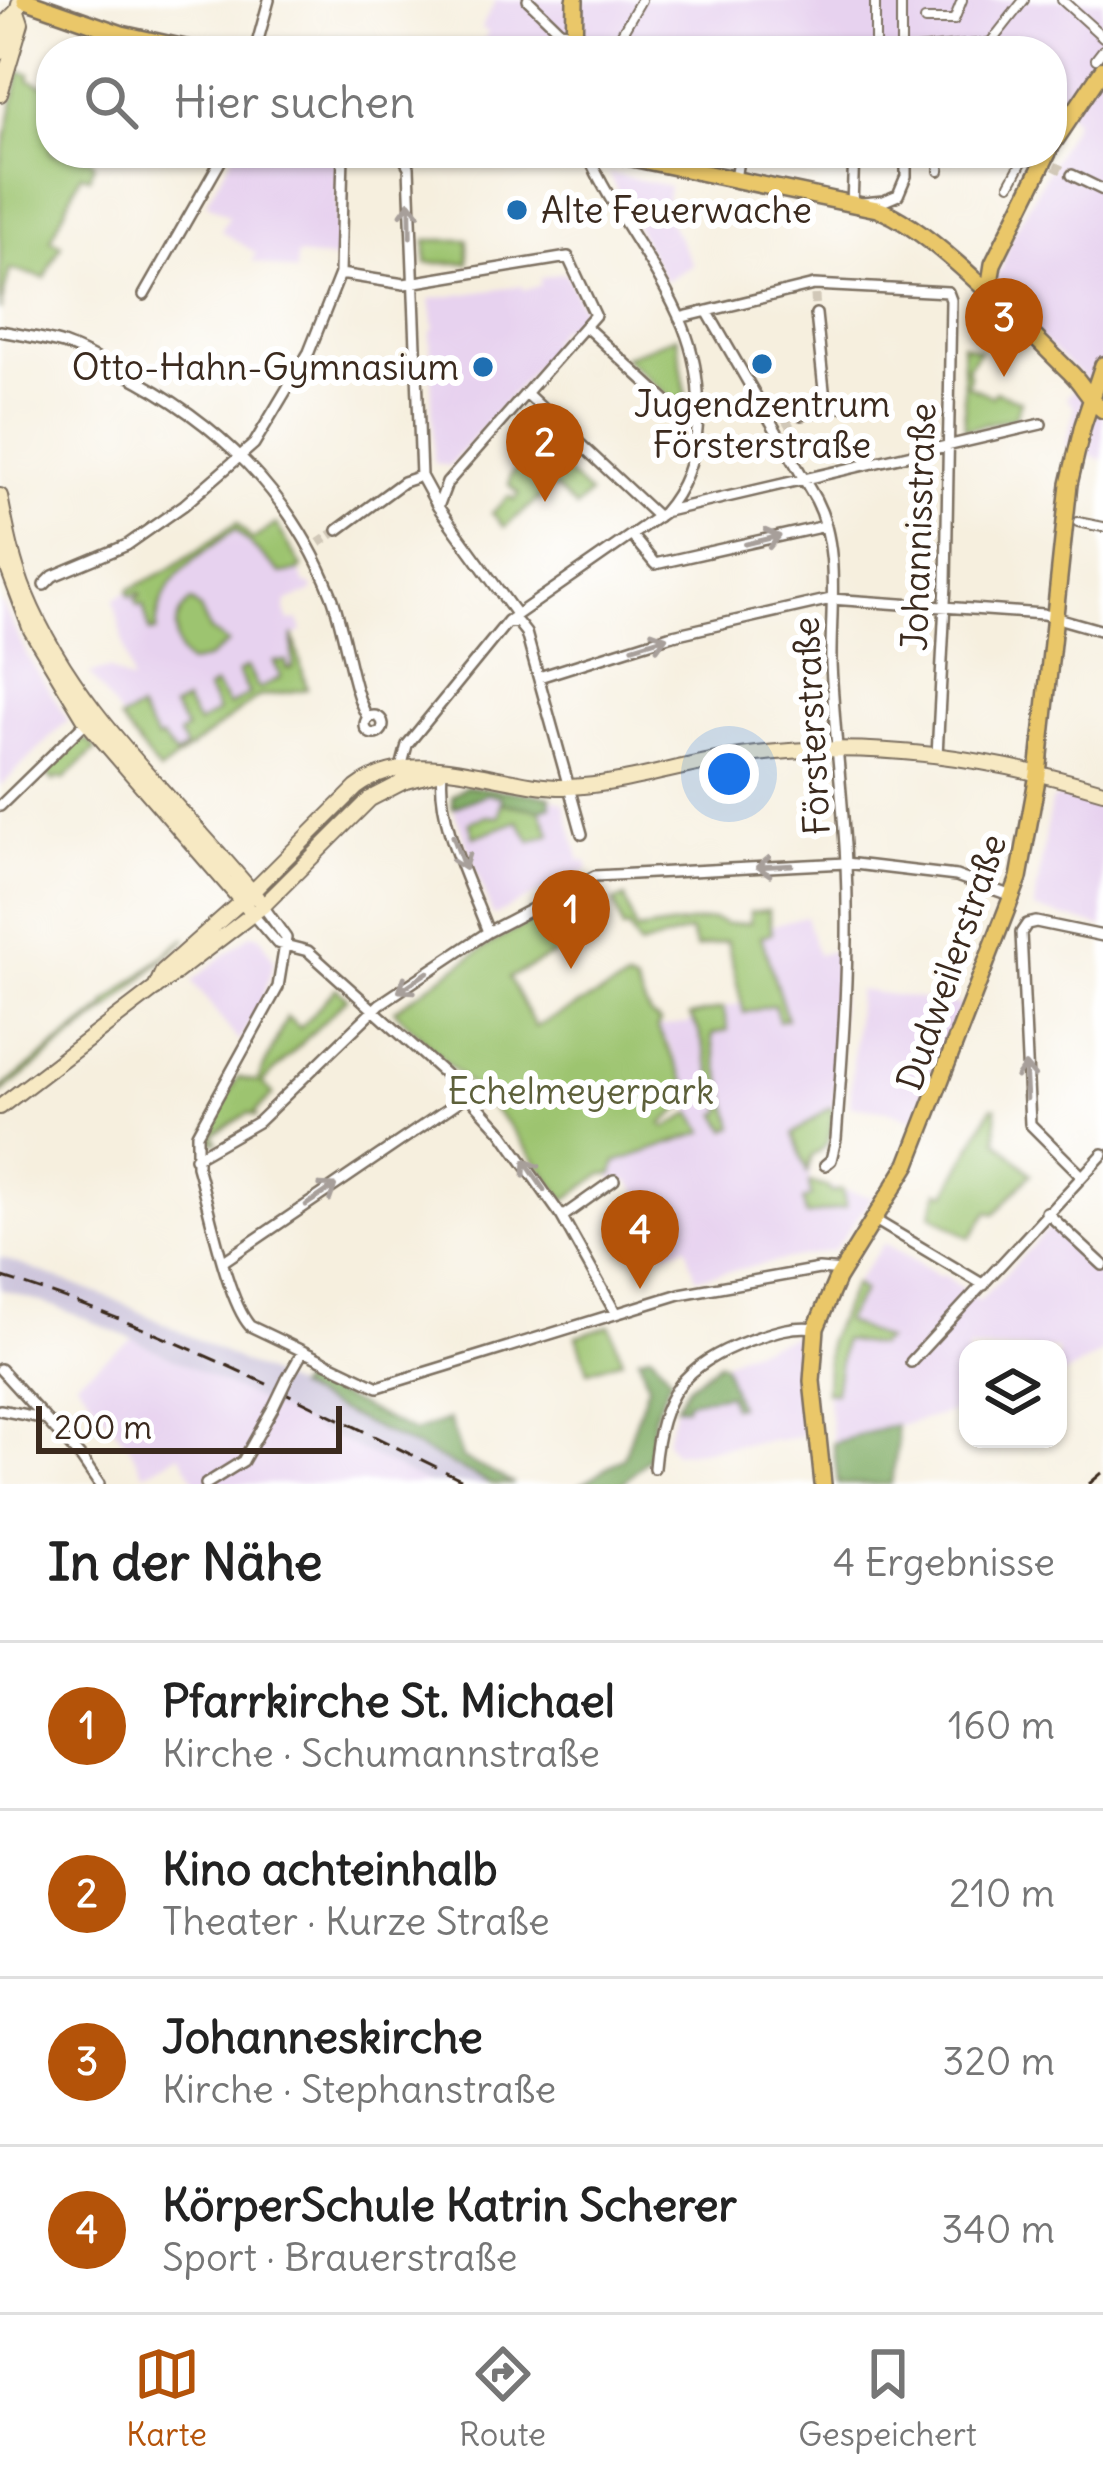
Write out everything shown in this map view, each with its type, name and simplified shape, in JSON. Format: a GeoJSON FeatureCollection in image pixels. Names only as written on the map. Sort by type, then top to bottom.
{"type":"FeatureCollection","features":[{"type":"Feature","properties":{"kind":"main road"},"geometry":{"type":"LineString","coordinates":[[573,36],[575,0]]}},
{"type":"Feature","properties":{"kind":"main road"},"geometry":{"type":"LineString","coordinates":[[21,4],[131,36]]}},
{"type":"Feature","properties":{"kind":"main road"},"geometry":{"type":"LineString","coordinates":[[0,51],[10,17],[21,4]]}},
{"type":"Feature","properties":{"kind":"main road"},"geometry":{"type":"LineString","coordinates":[[0,94],[21,23],[21,4]]}},
{"type":"Feature","properties":{"kind":"main road"},"geometry":{"type":"LineString","coordinates":[[1067,119],[1099,64]]}},
{"type":"Feature","properties":{"kind":"main road"},"geometry":{"type":"LineString","coordinates":[[680,168],[852,204],[903,221],[997,303],[1080,382],[1097,405]]}},
{"type":"Feature","properties":{"kind":"main road"},"geometry":{"type":"LineString","coordinates":[[997,303],[989,277],[1039,168]]}},
{"type":"Feature","properties":{"kind":"main road","name":"Dudweilerstraße"},"geometry":{"type":"LineString","coordinates":[[823,1484],[812,1381],[816,1328],[842,1271],[903,1172],[926,1120],[1025,854],[1069,484],[1097,405],[1103,365]]}},
{"type":"Feature","properties":{"kind":"main road"},"geometry":{"type":"LineString","coordinates":[[0,496],[24,591],[91,717],[258,910]]}},
{"type":"Feature","properties":{"kind":"main road"},"geometry":{"type":"LineString","coordinates":[[0,547],[32,630],[91,717],[174,820],[248,897]]}},
{"type":"Feature","properties":{"kind":"main road"},"geometry":{"type":"LineString","coordinates":[[155,989],[163,971],[248,897],[356,788],[401,768],[426,766],[569,787],[738,756],[837,749],[937,755],[1103,791]]}},
{"type":"Feature","properties":{"kind":"main road"},"geometry":{"type":"LineString","coordinates":[[0,1107],[258,910],[366,802],[403,782],[442,771]]}},
{"type":"Feature","properties":{"kind":"main road"},"geometry":{"type":"LineString","coordinates":[[811,1484],[820,1456]]}},
{"type":"Feature","properties":{"kind":"street"},"geometry":{"type":"LineString","coordinates":[[259,36],[269,0]]}},
{"type":"Feature","properties":{"kind":"street"},"geometry":{"type":"LineString","coordinates":[[528,0],[560,31],[573,33]]}},
{"type":"Feature","properties":{"kind":"street"},"geometry":{"type":"LineString","coordinates":[[620,36],[641,0]]}},
{"type":"Feature","properties":{"kind":"street"},"geometry":{"type":"LineString","coordinates":[[875,0],[875,36]]}},
{"type":"Feature","properties":{"kind":"street"},"geometry":{"type":"LineString","coordinates":[[892,0],[901,4],[899,36]]}},
{"type":"Feature","properties":{"kind":"street"},"geometry":{"type":"LineString","coordinates":[[925,20],[953,20],[962,0]]}},
{"type":"Feature","properties":{"kind":"street"},"geometry":{"type":"LineString","coordinates":[[997,36],[1024,0]]}},
{"type":"Feature","properties":{"kind":"street"},"geometry":{"type":"LineString","coordinates":[[1062,0],[1103,37]]}},
{"type":"Feature","properties":{"kind":"street"},"geometry":{"type":"LineString","coordinates":[[1099,64],[1103,50]]}},
{"type":"Feature","properties":{"kind":"street"},"geometry":{"type":"LineString","coordinates":[[144,295],[216,168]]}},
{"type":"Feature","properties":{"kind":"street"},"geometry":{"type":"LineString","coordinates":[[44,585],[53,576],[127,545],[184,506],[254,444],[316,337],[340,274],[343,168]]}},
{"type":"Feature","properties":{"kind":"street"},"geometry":{"type":"LineString","coordinates":[[408,168],[421,476],[512,618],[523,627],[582,834]]}},
{"type":"Feature","properties":{"kind":"street"},"geometry":{"type":"LineString","coordinates":[[401,768],[407,745],[512,618],[660,515],[686,476],[697,430],[694,375],[679,318],[595,168]]}},
{"type":"Feature","properties":{"kind":"street"},"geometry":{"type":"LineString","coordinates":[[736,173],[737,168]]}},
{"type":"Feature","properties":{"kind":"street"},"geometry":{"type":"LineString","coordinates":[[853,168],[852,204],[898,195],[905,168]]}},
{"type":"Feature","properties":{"kind":"street"},"geometry":{"type":"LineString","coordinates":[[1010,184],[1030,168]]}},
{"type":"Feature","properties":{"kind":"street"},"geometry":{"type":"LineString","coordinates":[[1072,175],[1103,190]]}},
{"type":"Feature","properties":{"kind":"street"},"geometry":{"type":"LineString","coordinates":[[340,274],[412,283],[568,257],[595,315],[447,483],[438,507]]}},
{"type":"Feature","properties":{"kind":"street","name":"Johannisstraße"},"geometry":{"type":"LineString","coordinates":[[707,311],[814,290],[874,286],[948,292],[945,606],[937,755]]}},
{"type":"Feature","properties":{"kind":"street"},"geometry":{"type":"LineString","coordinates":[[679,318],[707,311]]}},
{"type":"Feature","properties":{"kind":"street","name":"Försterstraße"},"geometry":{"type":"LineString","coordinates":[[707,311],[821,509],[825,526],[846,863],[847,956],[835,1150],[825,1166]]}},
{"type":"Feature","properties":{"kind":"street"},"geometry":{"type":"LineString","coordinates":[[816,314],[826,409]]}},
{"type":"Feature","properties":{"kind":"street"},"geometry":{"type":"LineString","coordinates":[[586,327],[682,415]]}},
{"type":"Feature","properties":{"kind":"street"},"geometry":{"type":"LineString","coordinates":[[0,331],[72,348],[136,380],[204,422],[242,455],[314,546],[368,718]]}},
{"type":"Feature","properties":{"kind":"street"},"geometry":{"type":"LineString","coordinates":[[527,394],[660,515]]}},
{"type":"Feature","properties":{"kind":"street"},"geometry":{"type":"LineString","coordinates":[[801,415],[883,398]]}},
{"type":"Feature","properties":{"kind":"street"},"geometry":{"type":"LineString","coordinates":[[660,515],[1041,424]]}},
{"type":"Feature","properties":{"kind":"street"},"geometry":{"type":"LineString","coordinates":[[338,530],[403,482],[421,476],[447,483]]}},
{"type":"Feature","properties":{"kind":"street"},"geometry":{"type":"LineString","coordinates":[[1078,522],[1103,526]]}},
{"type":"Feature","properties":{"kind":"street"},"geometry":{"type":"LineString","coordinates":[[632,536],[655,564],[825,526]]}},
{"type":"Feature","properties":{"kind":"street"},"geometry":{"type":"LineString","coordinates":[[539,677],[669,636],[831,599],[1055,616],[1103,631]]}},
{"type":"Feature","properties":{"kind":"street"},"geometry":{"type":"LineString","coordinates":[[0,806],[91,717]]}},
{"type":"Feature","properties":{"kind":"street"},"geometry":{"type":"LineString","coordinates":[[442,771],[440,794],[447,819],[488,932]]}},
{"type":"Feature","properties":{"kind":"street"},"geometry":{"type":"LineString","coordinates":[[195,1158],[259,1122],[374,1009],[488,932],[595,876],[846,863],[956,876],[1012,896]]}},
{"type":"Feature","properties":{"kind":"street"},"geometry":{"type":"LineString","coordinates":[[258,910],[277,944],[308,951],[468,1094],[528,1164],[615,1312]]}},
{"type":"Feature","properties":{"kind":"street"},"geometry":{"type":"LineString","coordinates":[[1082,1176],[1037,1133],[1028,1114],[1020,947],[1024,927],[1031,922],[1103,937]]}},
{"type":"Feature","properties":{"kind":"street"},"geometry":{"type":"LineString","coordinates":[[287,946],[278,987],[197,1134],[195,1158],[243,1318],[259,1331],[378,1387],[615,1312],[718,1286],[825,1268],[842,1271]]}},
{"type":"Feature","properties":{"kind":"street"},"geometry":{"type":"LineString","coordinates":[[224,1261],[468,1094]]}},
{"type":"Feature","properties":{"kind":"street"},"geometry":{"type":"LineString","coordinates":[[911,1362],[1103,1154]]}},
{"type":"Feature","properties":{"kind":"street"},"geometry":{"type":"LineString","coordinates":[[562,1217],[614,1180]]}},
{"type":"Feature","properties":{"kind":"street"},"geometry":{"type":"LineString","coordinates":[[1046,1212],[1103,1265]]}},
{"type":"Feature","properties":{"kind":"street"},"geometry":{"type":"LineString","coordinates":[[875,1220],[984,1286]]}},
{"type":"Feature","properties":{"kind":"street"},"geometry":{"type":"LineString","coordinates":[[654,1468],[664,1410],[688,1373],[718,1353],[784,1328],[816,1328]]}},
{"type":"Feature","properties":{"kind":"street"},"geometry":{"type":"LineString","coordinates":[[206,1484],[243,1461],[302,1352]]}},
{"type":"Feature","properties":{"kind":"street"},"geometry":{"type":"LineString","coordinates":[[0,1369],[99,1484]]}},
{"type":"Feature","properties":{"kind":"street"},"geometry":{"type":"LineString","coordinates":[[0,1410],[46,1419]]}},
{"type":"Feature","properties":{"kind":"shaded area"},"geometry":{"type":"Polygon","coordinates":[[[496,0],[1103,0],[1103,460],[1065,447],[1075,408],[1066,397],[1085,379],[1010,310],[996,284],[1010,240],[1049,168],[1067,168],[1067,135],[1075,120],[1067,113],[1067,36],[486,36],[488,32],[481,28],[496,0]]]}},
{"type":"Feature","properties":{"kind":"shaded area"},"geometry":{"type":"Polygon","coordinates":[[[226,168],[336,168],[338,260],[297,255],[296,272],[252,261],[256,253],[221,231],[229,216],[206,203],[226,168]]]}},
{"type":"Feature","properties":{"kind":"shaded area"},"geometry":{"type":"Polygon","coordinates":[[[608,173],[669,186],[665,213],[693,265],[665,281],[608,173]]]}},
{"type":"Feature","properties":{"kind":"shaded area","name":"Otto-Hahn-Gymnasium"},"geometry":{"type":"Polygon","coordinates":[[[562,273],[583,310],[573,324],[558,329],[549,344],[552,348],[449,466],[434,463],[430,299],[522,286],[523,291],[541,285],[539,279],[562,273]]]}},
{"type":"Feature","properties":{"kind":"shaded area"},"geometry":{"type":"Polygon","coordinates":[[[237,523],[252,540],[276,524],[302,567],[305,584],[311,585],[313,591],[286,602],[285,610],[289,621],[299,620],[302,632],[294,635],[307,689],[258,697],[159,772],[90,674],[109,669],[132,683],[114,599],[168,570],[237,523]]]}},
{"type":"Feature","properties":{"kind":"shaded area"},"geometry":{"type":"Polygon","coordinates":[[[0,600],[29,659],[68,720],[0,787],[0,600]]]}},
{"type":"Feature","properties":{"kind":"shaded area"},"geometry":{"type":"Polygon","coordinates":[[[466,786],[542,795],[564,803],[580,861],[586,860],[589,869],[493,916],[451,802],[466,786]]]}},
{"type":"Feature","properties":{"kind":"shaded area"},"geometry":{"type":"Polygon","coordinates":[[[1061,796],[1103,809],[1103,927],[1034,909],[1051,801],[1061,796]]]}},
{"type":"Feature","properties":{"kind":"shaded area"},"geometry":{"type":"Polygon","coordinates":[[[806,916],[817,955],[841,949],[839,1048],[830,1141],[812,1156],[809,1182],[872,1197],[834,1250],[696,1278],[686,1246],[666,1253],[646,1203],[629,1181],[614,1180],[608,1174],[613,1173],[616,1162],[705,1132],[686,1103],[693,1098],[657,1027],[690,1023],[690,1016],[743,1003],[727,941],[772,932],[771,926],[806,916]]]}},
{"type":"Feature","properties":{"kind":"shaded area"},"geometry":{"type":"Polygon","coordinates":[[[251,934],[260,935],[274,961],[262,1001],[239,1042],[192,981],[251,934]]]}},
{"type":"Feature","properties":{"kind":"shaded area"},"geometry":{"type":"Polygon","coordinates":[[[858,990],[962,1005],[914,1120],[850,1106],[858,990]]]}},
{"type":"Feature","properties":{"kind":"shaded area"},"geometry":{"type":"Polygon","coordinates":[[[1053,1224],[1103,1272],[1103,1352],[1067,1374],[1067,1340],[959,1340],[959,1410],[833,1443],[825,1375],[828,1340],[854,1284],[884,1243],[938,1276],[944,1275],[979,1301],[1053,1224]]]}},
{"type":"Feature","properties":{"kind":"shaded area"},"geometry":{"type":"Polygon","coordinates":[[[0,1257],[118,1301],[492,1484],[429,1484],[133,1339],[0,1289],[0,1257]]]}},
{"type":"Feature","properties":{"kind":"shaded area"},"geometry":{"type":"Polygon","coordinates":[[[797,1335],[802,1338],[798,1356],[801,1437],[675,1453],[670,1448],[666,1440],[688,1386],[741,1353],[797,1335]]]}},
{"type":"Feature","properties":{"kind":"shaded area"},"geometry":{"type":"Polygon","coordinates":[[[133,1339],[429,1484],[197,1484],[180,1454],[144,1474],[129,1446],[76,1380],[133,1339]]]}},
{"type":"Feature","properties":{"kind":"green space"},"geometry":{"type":"Polygon","coordinates":[[[20,71],[36,83],[36,168],[92,168],[89,177],[81,174],[51,240],[61,245],[45,278],[10,269],[0,310],[0,166],[20,71]]]}},
{"type":"Feature","properties":{"kind":"green space"},"geometry":{"type":"Polygon","coordinates":[[[426,240],[468,240],[468,263],[426,263],[426,240]]]}},
{"type":"Feature","properties":{"kind":"green space"},"geometry":{"type":"Polygon","coordinates":[[[677,336],[686,396],[674,401],[624,357],[677,336]]]}},
{"type":"Feature","properties":{"kind":"green space"},"geometry":{"type":"Polygon","coordinates":[[[962,344],[980,350],[967,368],[967,385],[1021,401],[1015,417],[965,429],[962,344]]]}},
{"type":"Feature","properties":{"kind":"green space"},"geometry":{"type":"Polygon","coordinates":[[[530,411],[536,411],[559,433],[538,455],[544,461],[549,457],[589,494],[576,508],[554,487],[504,527],[492,513],[509,496],[514,500],[519,494],[509,485],[510,476],[526,457],[506,438],[530,411]]]}},
{"type":"Feature","properties":{"kind":"green space"},"geometry":{"type":"Polygon","coordinates":[[[237,523],[252,540],[276,524],[302,567],[281,574],[235,530],[172,583],[158,613],[156,631],[150,632],[143,605],[138,606],[135,599],[140,593],[130,596],[128,590],[168,570],[237,523]]]}},
{"type":"Feature","properties":{"kind":"green space"},"geometry":{"type":"Polygon","coordinates":[[[191,601],[210,631],[228,643],[209,658],[189,664],[179,649],[176,632],[180,614],[191,601]]]}},
{"type":"Feature","properties":{"kind":"green space"},"geometry":{"type":"Polygon","coordinates":[[[293,634],[307,689],[258,697],[159,772],[120,720],[139,710],[157,740],[162,738],[175,756],[186,748],[179,735],[186,730],[173,708],[185,702],[198,724],[218,712],[207,690],[215,685],[229,706],[249,694],[238,672],[247,667],[259,689],[281,677],[274,662],[286,661],[287,669],[293,668],[293,634]]]}},
{"type":"Feature","properties":{"kind":"green space"},"geometry":{"type":"Polygon","coordinates":[[[88,740],[96,749],[63,780],[54,781],[45,772],[77,741],[88,740]]]}},
{"type":"Feature","properties":{"kind":"green space"},"geometry":{"type":"Polygon","coordinates":[[[466,786],[542,795],[550,797],[551,806],[539,810],[501,803],[501,796],[486,794],[453,808],[452,797],[466,786]]]}},
{"type":"Feature","properties":{"kind":"green space"},"geometry":{"type":"Polygon","coordinates":[[[502,796],[547,806],[540,810],[551,834],[531,841],[518,821],[474,837],[469,822],[499,817],[502,796]]]}},
{"type":"Feature","properties":{"kind":"green space","name":"Echelmeyerpark"},"geometry":{"type":"Polygon","coordinates":[[[589,890],[602,929],[509,978],[535,1027],[627,981],[635,984],[650,1015],[660,1022],[657,1027],[694,1098],[662,1124],[666,1128],[692,1113],[705,1132],[616,1162],[613,1174],[603,1174],[565,1200],[508,1124],[394,1010],[487,946],[589,890]]]}},
{"type":"Feature","properties":{"kind":"green space"},"geometry":{"type":"Polygon","coordinates":[[[625,898],[636,931],[714,919],[726,924],[750,923],[750,912],[768,910],[772,933],[761,936],[787,1019],[779,1021],[774,1005],[744,1013],[727,941],[696,948],[690,931],[639,947],[628,928],[623,930],[614,902],[625,898]]]}},
{"type":"Feature","properties":{"kind":"green space"},"geometry":{"type":"Polygon","coordinates":[[[186,938],[109,1009],[0,1094],[0,1089],[186,938]]]}},
{"type":"Feature","properties":{"kind":"green space"},"geometry":{"type":"Polygon","coordinates":[[[336,988],[347,998],[262,1083],[273,1094],[256,1116],[249,1113],[214,1134],[217,1142],[211,1142],[208,1130],[238,1077],[257,1082],[287,1017],[300,1028],[336,988]]]}},
{"type":"Feature","properties":{"kind":"green space"},"geometry":{"type":"Polygon","coordinates":[[[723,1008],[728,1030],[713,1034],[712,1040],[734,1127],[727,1130],[718,1114],[724,1111],[690,1016],[723,1008]]]}},
{"type":"Feature","properties":{"kind":"green space"},"geometry":{"type":"Polygon","coordinates":[[[830,1107],[830,1137],[812,1156],[807,1172],[793,1134],[830,1107]]]}},
{"type":"Feature","properties":{"kind":"green space"},"geometry":{"type":"Polygon","coordinates":[[[996,1107],[997,1140],[1031,1174],[995,1214],[988,1212],[970,1238],[931,1214],[939,1191],[947,1193],[996,1107]]]}},
{"type":"Feature","properties":{"kind":"green space"},"geometry":{"type":"Polygon","coordinates":[[[809,1182],[831,1192],[842,1190],[846,1207],[806,1216],[803,1200],[811,1196],[809,1182]]]}},
{"type":"Feature","properties":{"kind":"green space"},"geometry":{"type":"Polygon","coordinates":[[[854,1284],[863,1291],[844,1321],[885,1340],[877,1346],[843,1340],[835,1393],[826,1392],[828,1340],[854,1284]]]}},
{"type":"Feature","properties":{"kind":"green space"},"geometry":{"type":"Polygon","coordinates":[[[610,1325],[622,1360],[588,1371],[577,1336],[610,1325]]]}},
{"type":"Feature","properties":{"kind":"green space"},"geometry":{"type":"Polygon","coordinates":[[[651,1353],[671,1378],[654,1415],[650,1457],[622,1484],[582,1484],[624,1457],[648,1385],[639,1357],[651,1353]]]}},
{"type":"Feature","properties":{"kind":"green space"},"geometry":{"type":"Polygon","coordinates":[[[719,1362],[738,1406],[732,1407],[728,1394],[676,1406],[688,1386],[719,1362]]]}},
{"type":"Feature","properties":{"kind":"green space"},"geometry":{"type":"Polygon","coordinates":[[[301,1382],[414,1432],[449,1420],[462,1458],[514,1484],[492,1484],[295,1389],[301,1382]]]}},
{"type":"Feature","properties":{"kind":"green space"},"geometry":{"type":"Polygon","coordinates":[[[895,1425],[898,1442],[891,1484],[838,1484],[833,1443],[895,1425]]]}},
{"type":"Feature","properties":{"kind":"tunnel"},"geometry":{"type":"LineString","coordinates":[[1058,168],[1072,175]]}},
{"type":"Feature","properties":{"kind":"tunnel"},"geometry":{"type":"LineString","coordinates":[[815,295],[816,314]]}},
{"type":"Feature","properties":{"kind":"tunnel"},"geometry":{"type":"LineString","coordinates":[[784,425],[801,415]]}},
{"type":"Feature","properties":{"kind":"tunnel"},"geometry":{"type":"LineString","coordinates":[[319,543],[338,530]]}},
{"type":"Feature","properties":{"kind":"railway"},"geometry":{"type":"LineString","coordinates":[[0,1277],[180,1345],[471,1484]]}},
{"type":"Feature","properties":{"kind":"railway"},"geometry":{"type":"LineString","coordinates":[[1089,1484],[1103,1472]]}},
{"type":"Feature","properties":{"kind":"place","name":"Alte Feuerwache"},"geometry":{"type":"Point","coordinates":[517,210]}},
{"type":"Feature","properties":{"kind":"place","name":"Jugendzentrum Försterstraße"},"geometry":{"type":"Point","coordinates":[762,364]}},
{"type":"Feature","properties":{"kind":"place","name":"Otto-Hahn-Gymnasium"},"geometry":{"type":"Point","coordinates":[483,367]}},
{"type":"Feature","properties":{"kind":"place","name":"Johanneskirche"},"geometry":{"type":"Point","coordinates":[1004,377]}},
{"type":"Feature","properties":{"kind":"place","name":"Kino achteinhalb"},"geometry":{"type":"Point","coordinates":[545,502]}},
{"type":"Feature","properties":{"kind":"place","name":"Pfarrkirche St. Michael"},"geometry":{"type":"Point","coordinates":[571,969]}},
{"type":"Feature","properties":{"kind":"place","name":"KörperSchule Katrin Scherer"},"geometry":{"type":"Point","coordinates":[640,1289]}}]}
